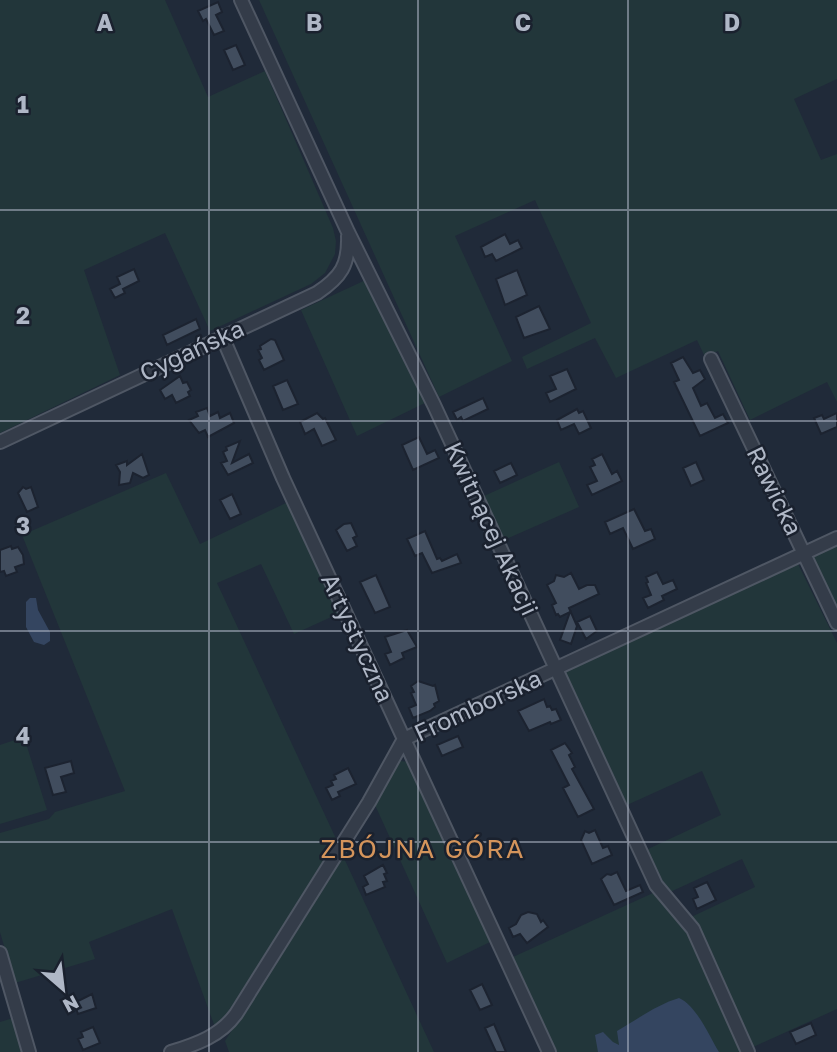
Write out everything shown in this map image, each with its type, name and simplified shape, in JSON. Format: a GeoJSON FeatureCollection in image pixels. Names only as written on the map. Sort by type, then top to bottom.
{"type":"FeatureCollection","features":[{"type":"Feature","properties":{"kind":"street","name":"Kwitnącej Akacji"},"geometry":{"type":"LineString","coordinates":[[241,0],[348,232],[434,405],[656,885],[692,929],[748,1052]]}},
{"type":"Feature","properties":{"kind":"street","name":"Cygańska"},"geometry":{"type":"LineString","coordinates":[[0,442],[317,293],[333,282],[344,268],[349,253],[348,232]]}},
{"type":"Feature","properties":{"kind":"street","name":"Artystyczna"},"geometry":{"type":"LineString","coordinates":[[222,336],[283,478],[549,1052]]}},
{"type":"Feature","properties":{"kind":"street","name":"Rawicka"},"geometry":{"type":"LineString","coordinates":[[711,359],[837,623]]}},
{"type":"Feature","properties":{"kind":"street","name":"Fromborska"},"geometry":{"type":"LineString","coordinates":[[170,1052],[211,1038],[232,1020],[369,802],[404,739],[837,538]]}},
{"type":"Feature","properties":{"kind":"street"},"geometry":{"type":"LineString","coordinates":[[0,953],[29,1052]]}},
{"type":"Feature","properties":{"kind":"green space"},"geometry":{"type":"Polygon","coordinates":[[[0,0],[165,0],[208,97],[265,71],[333,228],[336,241],[335,254],[325,273],[311,284],[210,331],[165,233],[84,270],[120,375],[0,433],[0,0]]]}},
{"type":"Feature","properties":{"kind":"green space"},"geometry":{"type":"Polygon","coordinates":[[[259,0],[837,0],[837,79],[794,99],[821,160],[837,154],[837,402],[827,382],[750,420],[718,351],[705,357],[697,340],[616,378],[595,338],[527,369],[522,357],[591,323],[535,200],[455,236],[512,361],[439,397],[259,0]]]}},
{"type":"Feature","properties":{"kind":"green space"},"geometry":{"type":"Polygon","coordinates":[[[370,278],[427,402],[357,436],[301,310],[370,278]]]}},
{"type":"Feature","properties":{"kind":"green space"},"geometry":{"type":"Polygon","coordinates":[[[559,462],[579,507],[504,540],[484,496],[559,462]]]}},
{"type":"Feature","properties":{"kind":"green space"},"geometry":{"type":"Polygon","coordinates":[[[166,473],[200,544],[288,502],[340,613],[294,634],[261,564],[217,583],[338,843],[216,1030],[172,909],[89,942],[95,959],[15,983],[0,932],[0,833],[49,819],[55,812],[125,791],[22,535],[166,473]]]}},
{"type":"Feature","properties":{"kind":"green space"},"geometry":{"type":"Polygon","coordinates":[[[837,544],[837,610],[812,556],[837,544]]]}},
{"type":"Feature","properties":{"kind":"green space"},"geometry":{"type":"Polygon","coordinates":[[[797,562],[837,643],[837,1009],[751,1048],[689,918],[755,887],[742,859],[668,893],[648,849],[721,815],[702,771],[627,805],[565,671],[797,562]]]}},
{"type":"Feature","properties":{"kind":"green space"},"geometry":{"type":"Polygon","coordinates":[[[24,737],[47,810],[0,824],[0,745],[24,737]]]}},
{"type":"Feature","properties":{"kind":"green space"},"geometry":{"type":"Polygon","coordinates":[[[400,761],[409,762],[490,942],[447,963],[375,805],[400,761]]]}},
{"type":"Feature","properties":{"kind":"green space"},"geometry":{"type":"Polygon","coordinates":[[[343,856],[434,1052],[229,1052],[225,1041],[343,856]]]}},
{"type":"Feature","properties":{"kind":"green space"},"geometry":{"type":"Polygon","coordinates":[[[653,893],[686,930],[701,957],[742,1052],[555,1052],[513,957],[653,893]]]}},
{"type":"Feature","properties":{"kind":"green space"},"geometry":{"type":"Polygon","coordinates":[[[13,1018],[23,1052],[0,1052],[0,1022],[13,1018]]]}},
{"type":"Feature","properties":{"kind":"water"},"geometry":{"type":"Polygon","coordinates":[[[30,598],[36,598],[38,610],[50,632],[50,641],[44,645],[34,642],[26,627],[26,602],[30,598]]]}},
{"type":"Feature","properties":{"kind":"water"},"geometry":{"type":"Polygon","coordinates":[[[679,998],[697,1014],[719,1052],[598,1052],[595,1035],[603,1032],[619,1045],[617,1031],[655,1008],[679,998]]]}},
{"type":"Feature","properties":{"kind":"building"},"geometry":{"type":"Polygon","coordinates":[[[218,2],[222,12],[216,15],[224,31],[214,35],[206,19],[203,21],[198,11],[218,2]]]}},
{"type":"Feature","properties":{"kind":"building"},"geometry":{"type":"Polygon","coordinates":[[[236,45],[245,65],[233,70],[224,50],[236,45]]]}},
{"type":"Feature","properties":{"kind":"building"},"geometry":{"type":"Polygon","coordinates":[[[505,234],[510,244],[518,240],[522,248],[496,261],[492,254],[485,257],[481,247],[505,234]]]}},
{"type":"Feature","properties":{"kind":"building"},"geometry":{"type":"Polygon","coordinates":[[[134,269],[139,281],[123,289],[125,293],[115,298],[110,289],[120,284],[117,277],[134,269]]]}},
{"type":"Feature","properties":{"kind":"building"},"geometry":{"type":"Polygon","coordinates":[[[517,270],[527,295],[505,305],[496,279],[517,270]]]}},
{"type":"Feature","properties":{"kind":"building"},"geometry":{"type":"Polygon","coordinates":[[[539,306],[550,329],[524,338],[516,317],[539,306]]]}},
{"type":"Feature","properties":{"kind":"building"},"geometry":{"type":"Polygon","coordinates":[[[196,319],[200,329],[167,345],[163,335],[196,319]]]}},
{"type":"Feature","properties":{"kind":"building"},"geometry":{"type":"Polygon","coordinates":[[[271,339],[275,340],[284,360],[264,370],[258,350],[271,339]]]}},
{"type":"Feature","properties":{"kind":"building"},"geometry":{"type":"Polygon","coordinates":[[[683,357],[693,373],[700,370],[705,379],[693,388],[701,406],[707,403],[715,418],[723,414],[728,423],[700,436],[674,382],[679,380],[671,363],[683,357]]]}},
{"type":"Feature","properties":{"kind":"building"},"geometry":{"type":"Polygon","coordinates":[[[567,369],[576,389],[550,402],[546,393],[556,389],[550,376],[567,369]]]}},
{"type":"Feature","properties":{"kind":"building"},"geometry":{"type":"Polygon","coordinates":[[[180,376],[191,390],[188,392],[190,396],[176,403],[172,395],[165,399],[160,390],[180,376]]]}},
{"type":"Feature","properties":{"kind":"building"},"geometry":{"type":"Polygon","coordinates":[[[287,380],[298,404],[283,410],[273,386],[287,380]]]}},
{"type":"Feature","properties":{"kind":"building"},"geometry":{"type":"Polygon","coordinates":[[[483,398],[488,409],[463,421],[461,417],[457,420],[453,412],[483,398]]]}},
{"type":"Feature","properties":{"kind":"building"},"geometry":{"type":"Polygon","coordinates":[[[207,408],[210,416],[218,412],[220,418],[230,413],[234,423],[208,437],[205,430],[199,433],[189,420],[198,416],[196,412],[207,408]]]}},
{"type":"Feature","properties":{"kind":"building"},"geometry":{"type":"Polygon","coordinates":[[[577,409],[579,413],[583,411],[591,428],[579,434],[574,424],[561,430],[557,420],[577,409]]]}},
{"type":"Feature","properties":{"kind":"building"},"geometry":{"type":"Polygon","coordinates":[[[317,413],[325,418],[336,440],[322,446],[314,429],[305,434],[300,422],[317,413]]]}},
{"type":"Feature","properties":{"kind":"building"},"geometry":{"type":"Polygon","coordinates":[[[837,413],[837,427],[821,434],[814,418],[822,415],[824,419],[837,413]]]}},
{"type":"Feature","properties":{"kind":"building"},"geometry":{"type":"Polygon","coordinates":[[[419,437],[427,454],[435,450],[439,458],[413,470],[402,445],[419,437]]]}},
{"type":"Feature","properties":{"kind":"building"},"geometry":{"type":"Polygon","coordinates":[[[240,441],[232,463],[249,454],[253,463],[228,475],[221,463],[227,461],[223,452],[227,450],[226,447],[240,441]]]}},
{"type":"Feature","properties":{"kind":"building"},"geometry":{"type":"Polygon","coordinates":[[[142,454],[149,475],[143,478],[133,473],[130,483],[119,485],[120,472],[116,465],[127,461],[127,465],[142,454]]]}},
{"type":"Feature","properties":{"kind":"building"},"geometry":{"type":"Polygon","coordinates":[[[602,454],[612,474],[617,471],[622,481],[592,495],[587,485],[597,481],[590,467],[595,465],[592,459],[602,454]]]}},
{"type":"Feature","properties":{"kind":"building"},"geometry":{"type":"Polygon","coordinates":[[[696,462],[704,480],[691,486],[683,468],[696,462]]]}},
{"type":"Feature","properties":{"kind":"building"},"geometry":{"type":"Polygon","coordinates":[[[511,463],[517,475],[500,483],[494,471],[511,463]]]}},
{"type":"Feature","properties":{"kind":"building"},"geometry":{"type":"Polygon","coordinates":[[[23,487],[31,487],[38,507],[27,512],[18,493],[23,487]]]}},
{"type":"Feature","properties":{"kind":"building"},"geometry":{"type":"Polygon","coordinates":[[[232,494],[241,514],[230,519],[220,500],[232,494]]]}},
{"type":"Feature","properties":{"kind":"building"},"geometry":{"type":"Polygon","coordinates":[[[634,509],[645,531],[651,529],[655,539],[633,549],[623,528],[610,534],[605,522],[634,509]]]}},
{"type":"Feature","properties":{"kind":"building"},"geometry":{"type":"Polygon","coordinates":[[[351,523],[357,536],[353,538],[357,546],[347,551],[336,530],[351,523]]]}},
{"type":"Feature","properties":{"kind":"building"},"geometry":{"type":"Polygon","coordinates":[[[425,531],[437,559],[442,561],[457,554],[461,563],[432,573],[422,553],[415,556],[407,539],[425,531]]]}},
{"type":"Feature","properties":{"kind":"building"},"geometry":{"type":"Polygon","coordinates":[[[11,546],[12,549],[18,547],[24,564],[15,567],[17,572],[6,576],[4,571],[0,572],[0,550],[11,546]]]}},
{"type":"Feature","properties":{"kind":"building"},"geometry":{"type":"Polygon","coordinates":[[[657,572],[663,584],[673,580],[677,589],[662,596],[664,600],[648,608],[643,598],[651,595],[646,577],[657,572]]]}},
{"type":"Feature","properties":{"kind":"building"},"geometry":{"type":"Polygon","coordinates":[[[571,573],[579,589],[595,585],[599,594],[569,608],[577,626],[571,644],[560,640],[570,612],[560,617],[556,615],[552,605],[556,603],[547,585],[554,581],[556,575],[564,577],[571,573]]]}},
{"type":"Feature","properties":{"kind":"building"},"geometry":{"type":"Polygon","coordinates":[[[376,575],[390,607],[375,613],[360,582],[376,575]]]}},
{"type":"Feature","properties":{"kind":"building"},"geometry":{"type":"Polygon","coordinates":[[[590,616],[597,631],[586,639],[577,622],[590,616]]]}},
{"type":"Feature","properties":{"kind":"building"},"geometry":{"type":"Polygon","coordinates":[[[407,630],[417,647],[402,653],[404,658],[390,665],[385,654],[391,652],[385,637],[407,630]]]}},
{"type":"Feature","properties":{"kind":"building"},"geometry":{"type":"Polygon","coordinates":[[[418,681],[435,685],[439,701],[430,711],[413,718],[409,708],[416,705],[411,686],[418,681]]]}},
{"type":"Feature","properties":{"kind":"building"},"geometry":{"type":"Polygon","coordinates":[[[544,699],[547,707],[556,709],[561,720],[529,731],[518,711],[544,699]]]}},
{"type":"Feature","properties":{"kind":"building"},"geometry":{"type":"Polygon","coordinates":[[[458,736],[463,747],[442,756],[437,745],[458,736]]]}},
{"type":"Feature","properties":{"kind":"building"},"geometry":{"type":"Polygon","coordinates":[[[565,743],[572,753],[569,755],[575,767],[572,769],[594,809],[578,817],[563,788],[569,785],[551,750],[565,743]]]}},
{"type":"Feature","properties":{"kind":"building"},"geometry":{"type":"Polygon","coordinates":[[[71,761],[74,773],[61,777],[66,792],[53,795],[45,768],[71,761]]]}},
{"type":"Feature","properties":{"kind":"building"},"geometry":{"type":"Polygon","coordinates":[[[348,768],[356,784],[338,792],[340,796],[332,800],[326,788],[333,785],[331,781],[336,779],[334,775],[348,768]]]}},
{"type":"Feature","properties":{"kind":"building"},"geometry":{"type":"Polygon","coordinates":[[[595,830],[603,848],[608,846],[612,855],[592,864],[581,840],[585,831],[589,833],[595,830]]]}},
{"type":"Feature","properties":{"kind":"building"},"geometry":{"type":"Polygon","coordinates":[[[383,865],[387,873],[384,874],[387,881],[383,882],[385,887],[366,895],[363,887],[368,884],[364,876],[383,865]]]}},
{"type":"Feature","properties":{"kind":"building"},"geometry":{"type":"Polygon","coordinates":[[[617,872],[626,891],[640,885],[643,892],[614,905],[601,879],[607,874],[617,872]]]}},
{"type":"Feature","properties":{"kind":"building"},"geometry":{"type":"Polygon","coordinates":[[[707,882],[716,900],[697,909],[693,899],[698,897],[694,888],[707,882]]]}},
{"type":"Feature","properties":{"kind":"building"},"geometry":{"type":"Polygon","coordinates":[[[528,912],[537,914],[541,922],[543,920],[548,927],[527,943],[520,934],[513,937],[509,928],[516,924],[521,915],[528,912]]]}},
{"type":"Feature","properties":{"kind":"building"},"geometry":{"type":"Polygon","coordinates":[[[482,984],[492,1005],[480,1010],[470,990],[482,984]]]}},
{"type":"Feature","properties":{"kind":"building"},"geometry":{"type":"Polygon","coordinates":[[[92,994],[96,1008],[78,1014],[74,1003],[92,994]]]}},
{"type":"Feature","properties":{"kind":"building"},"geometry":{"type":"Polygon","coordinates":[[[811,1023],[816,1035],[796,1044],[790,1032],[811,1023]]]}},
{"type":"Feature","properties":{"kind":"building"},"geometry":{"type":"Polygon","coordinates":[[[494,1024],[506,1052],[496,1052],[485,1028],[494,1024]]]}},
{"type":"Feature","properties":{"kind":"building"},"geometry":{"type":"Polygon","coordinates":[[[93,1027],[100,1043],[83,1050],[78,1039],[83,1037],[81,1032],[93,1027]]]}},
{"type":"Feature","properties":{"kind":"district","name":"ZBÓJNA GÓRA"},"geometry":{"type":"Point","coordinates":[423,849]}}]}
